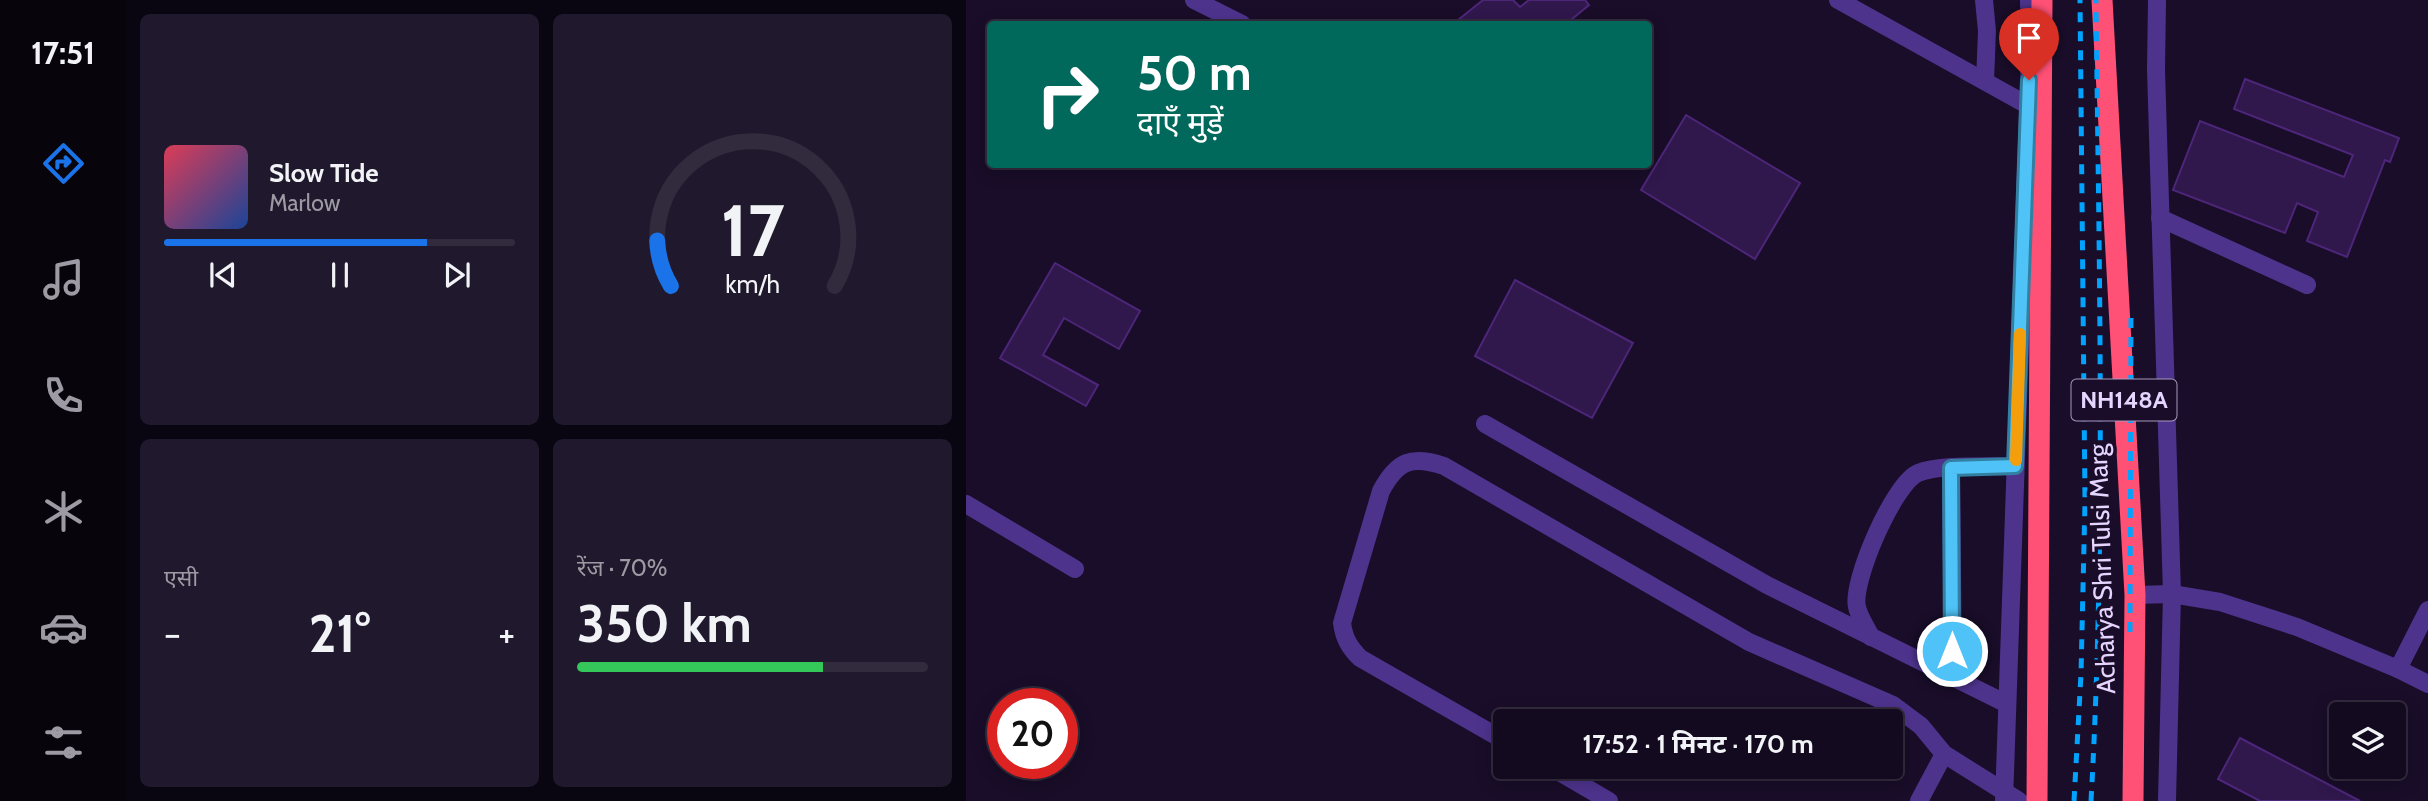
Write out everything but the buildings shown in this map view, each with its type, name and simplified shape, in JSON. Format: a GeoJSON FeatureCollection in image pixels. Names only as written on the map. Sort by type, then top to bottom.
{"type":"FeatureCollection","features":[{"type":"Feature","properties":{"kind":"highway","name":"NH148A"},"geometry":{"type":"LineString","coordinates":[[2037,801],[2042,0]]}},
{"type":"Feature","properties":{"kind":"highway","name":"Acharya Shri Tulsi Marg"},"geometry":{"type":"LineString","coordinates":[[2102,0],[2135,595],[2133,801]]}},
{"type":"Feature","properties":{"kind":"street"},"geometry":{"type":"LineString","coordinates":[[1194,0],[1236,21]]}},
{"type":"Feature","properties":{"kind":"street"},"geometry":{"type":"LineString","coordinates":[[1838,0],[2028,106]]}},
{"type":"Feature","properties":{"kind":"street"},"geometry":{"type":"LineString","coordinates":[[1984,0],[1987,31],[1984,81]]}},
{"type":"Feature","properties":{"kind":"street"},"geometry":{"type":"LineString","coordinates":[[2009,799],[2007,704],[2030,55],[2029,0]]}},
{"type":"Feature","properties":{"kind":"street"},"geometry":{"type":"LineString","coordinates":[[2157,0],[2156,70],[2172,594],[2167,801]]}},
{"type":"Feature","properties":{"kind":"street"},"geometry":{"type":"LineString","coordinates":[[2160,218],[2307,285]]}},
{"type":"Feature","properties":{"kind":"street"},"geometry":{"type":"LineString","coordinates":[[1485,424],[1768,585],[2007,704]]}},
{"type":"Feature","properties":{"kind":"street"},"geometry":{"type":"LineString","coordinates":[[1493,734],[1360,658],[1343,633],[1342,623],[1381,491],[1390,474],[1412,460],[1428,460],[1444,466],[1749,642],[1898,709]]}},
{"type":"Feature","properties":{"kind":"street"},"geometry":{"type":"LineString","coordinates":[[1871,637],[1857,607],[1858,579],[1894,497],[1915,474],[1930,469],[2015,466]]}},
{"type":"Feature","properties":{"kind":"street"},"geometry":{"type":"LineString","coordinates":[[1951,468],[1953,677]]}},
{"type":"Feature","properties":{"kind":"street"},"geometry":{"type":"LineString","coordinates":[[966,504],[1075,569]]}},
{"type":"Feature","properties":{"kind":"street"},"geometry":{"type":"LineString","coordinates":[[2135,595],[2172,594],[2220,602],[2297,627],[2428,684]]}},
{"type":"Feature","properties":{"kind":"street"},"geometry":{"type":"LineString","coordinates":[[2398,669],[2428,610]]}},
{"type":"Feature","properties":{"kind":"street"},"geometry":{"type":"LineString","coordinates":[[1903,713],[1920,726],[1944,754],[2009,799]]}},
{"type":"Feature","properties":{"kind":"street"},"geometry":{"type":"LineString","coordinates":[[1919,801],[1944,754]]}},
{"type":"Feature","properties":{"kind":"street"},"geometry":{"type":"LineString","coordinates":[[1571,779],[1609,801]]}},
{"type":"Feature","properties":{"kind":"railway"},"geometry":{"type":"LineString","coordinates":[[2074,801],[2081,674],[2085,501],[2080,0]]}},
{"type":"Feature","properties":{"kind":"railway"},"geometry":{"type":"LineString","coordinates":[[2091,801],[2100,501],[2096,0]]}},
{"type":"Feature","properties":{"kind":"railway"},"geometry":{"type":"LineString","coordinates":[[2130,632],[2131,313]]}},
{"type":"Feature","properties":{"kind":"slow traffic"},"geometry":{"type":"LineString","coordinates":[[2016,460],[2020,334]]}},
{"type":"Feature","properties":{"kind":"route"},"geometry":{"type":"LineString","coordinates":[[1952,651],[1951,468],[2015,466],[2029,80]]}}]}
